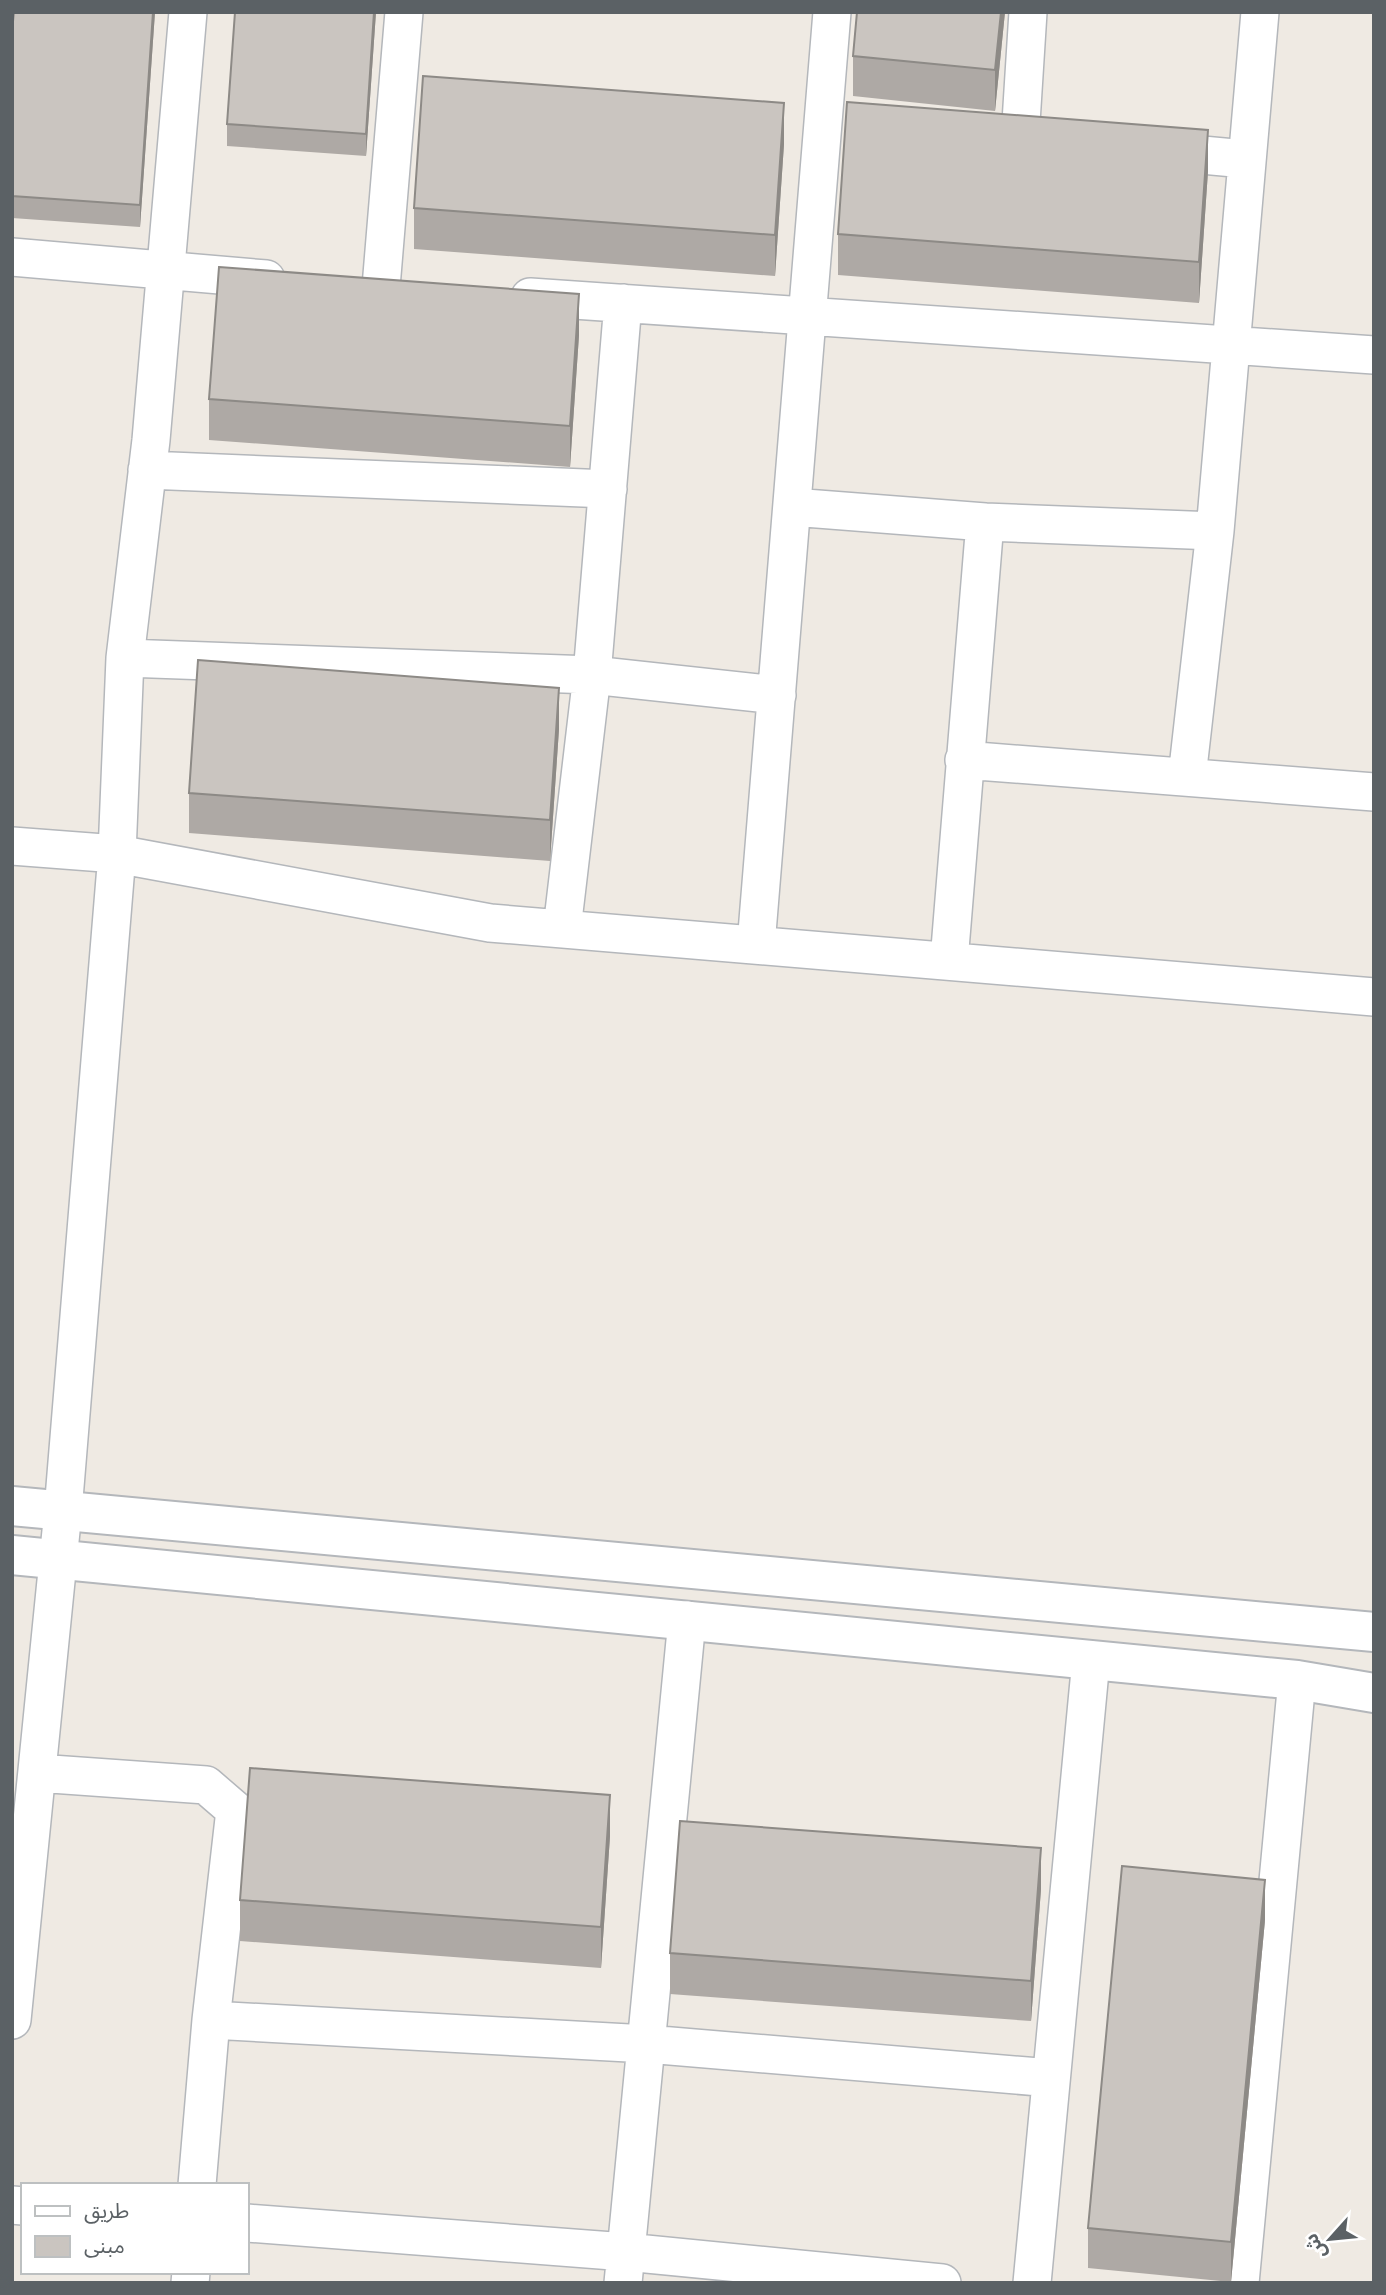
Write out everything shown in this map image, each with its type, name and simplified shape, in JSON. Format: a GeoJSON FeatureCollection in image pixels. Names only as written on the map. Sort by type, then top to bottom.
{"type":"FeatureCollection","features":[{"type":"Feature","properties":{"kind":"street"},"geometry":{"type":"LineString","coordinates":[[12,2020],[63,1511],[117,854],[125,658],[147,470],[188,12]]}},
{"type":"Feature","properties":{"kind":"street"},"geometry":{"type":"LineString","coordinates":[[404,12],[367,286],[418,289]]}},
{"type":"Feature","properties":{"kind":"street"},"geometry":{"type":"LineString","coordinates":[[756,945],[832,12]]}},
{"type":"Feature","properties":{"kind":"street"},"geometry":{"type":"LineString","coordinates":[[1020,138],[1028,12]]}},
{"type":"Feature","properties":{"kind":"street"},"geometry":{"type":"LineString","coordinates":[[1187,777],[1216,531],[1245,159],[1260,12]]}},
{"type":"Feature","properties":{"kind":"street"},"geometry":{"type":"LineString","coordinates":[[823,120],[863,124]]}},
{"type":"Feature","properties":{"kind":"street"},"geometry":{"type":"LineString","coordinates":[[981,135],[1060,142]]}},
{"type":"Feature","properties":{"kind":"street"},"geometry":{"type":"LineString","coordinates":[[1126,148],[1245,159]]}},
{"type":"Feature","properties":{"kind":"street"},"geometry":{"type":"LineString","coordinates":[[12,257],[165,273],[300,282]]}},
{"type":"Feature","properties":{"kind":"street"},"geometry":{"type":"LineString","coordinates":[[498,295],[1374,355]]}},
{"type":"Feature","properties":{"kind":"street"},"geometry":{"type":"LineString","coordinates":[[562,929],[592,675],[623,303]]}},
{"type":"Feature","properties":{"kind":"street"},"geometry":{"type":"LineString","coordinates":[[147,470],[608,489]]}},
{"type":"Feature","properties":{"kind":"street"},"geometry":{"type":"LineString","coordinates":[[792,507],[985,522],[1216,531]]}},
{"type":"Feature","properties":{"kind":"street"},"geometry":{"type":"LineString","coordinates":[[949,961],[985,522]]}},
{"type":"Feature","properties":{"kind":"street"},"geometry":{"type":"LineString","coordinates":[[125,658],[592,675],[777,695]]}},
{"type":"Feature","properties":{"kind":"street"},"geometry":{"type":"LineString","coordinates":[[964,760],[1374,792]]}},
{"type":"Feature","properties":{"kind":"street"},"geometry":{"type":"LineString","coordinates":[[12,846],[117,854],[489,923],[1373,997],[1374,990]]}},
{"type":"Feature","properties":{"kind":"street"},"geometry":{"type":"LineString","coordinates":[[12,1506],[1374,1632]]}},
{"type":"Feature","properties":{"kind":"street"},"geometry":{"type":"LineString","coordinates":[[12,1555],[1297,1680],[1374,1693]]}},
{"type":"Feature","properties":{"kind":"street"},"geometry":{"type":"LineString","coordinates":[[625,2267],[688,1620]]}},
{"type":"Feature","properties":{"kind":"street"},"geometry":{"type":"LineString","coordinates":[[1032,2283],[1091,1660]]}},
{"type":"Feature","properties":{"kind":"street"},"geometry":{"type":"LineString","coordinates":[[1240,2283],[1297,1680]]}},
{"type":"Feature","properties":{"kind":"street"},"geometry":{"type":"LineString","coordinates":[[37,1773],[206,1785],[235,1810],[211,2020],[197,2183]]}},
{"type":"Feature","properties":{"kind":"street"},"geometry":{"type":"LineString","coordinates":[[211,2020],[646,2044],[1051,2078]]}},
{"type":"Feature","properties":{"kind":"street"},"geometry":{"type":"LineString","coordinates":[[248,2223],[625,2267],[942,2283]]}},
{"type":"Feature","properties":{"kind":"building"},"geometry":{"type":"Polygon","coordinates":[[[14,12],[153,12],[140,205],[12,196],[14,12]]]}},
{"type":"Feature","properties":{"kind":"building"},"geometry":{"type":"Polygon","coordinates":[[[235,12],[374,12],[366,134],[227,124],[235,12]]]}},
{"type":"Feature","properties":{"kind":"building"},"geometry":{"type":"Polygon","coordinates":[[[857,12],[1001,12],[995,70],[853,56],[857,12]]]}},
{"type":"Feature","properties":{"kind":"building"},"geometry":{"type":"Polygon","coordinates":[[[423,76],[784,103],[775,235],[414,208],[423,76]]]}},
{"type":"Feature","properties":{"kind":"building"},"geometry":{"type":"Polygon","coordinates":[[[847,102],[1208,130],[1199,262],[838,234],[847,102]]]}},
{"type":"Feature","properties":{"kind":"building"},"geometry":{"type":"Polygon","coordinates":[[[219,267],[579,294],[570,426],[209,399],[219,267]]]}},
{"type":"Feature","properties":{"kind":"building"},"geometry":{"type":"Polygon","coordinates":[[[198,660],[559,688],[550,820],[189,793],[198,660]]]}},
{"type":"Feature","properties":{"kind":"building"},"geometry":{"type":"Polygon","coordinates":[[[250,1768],[610,1795],[601,1927],[240,1900],[250,1768]]]}},
{"type":"Feature","properties":{"kind":"building"},"geometry":{"type":"Polygon","coordinates":[[[680,1821],[1041,1848],[1031,1981],[670,1953],[680,1821]]]}},
{"type":"Feature","properties":{"kind":"building"},"geometry":{"type":"Polygon","coordinates":[[[1122,1866],[1265,1880],[1231,2242],[1088,2228],[1122,1866]]]}}]}
